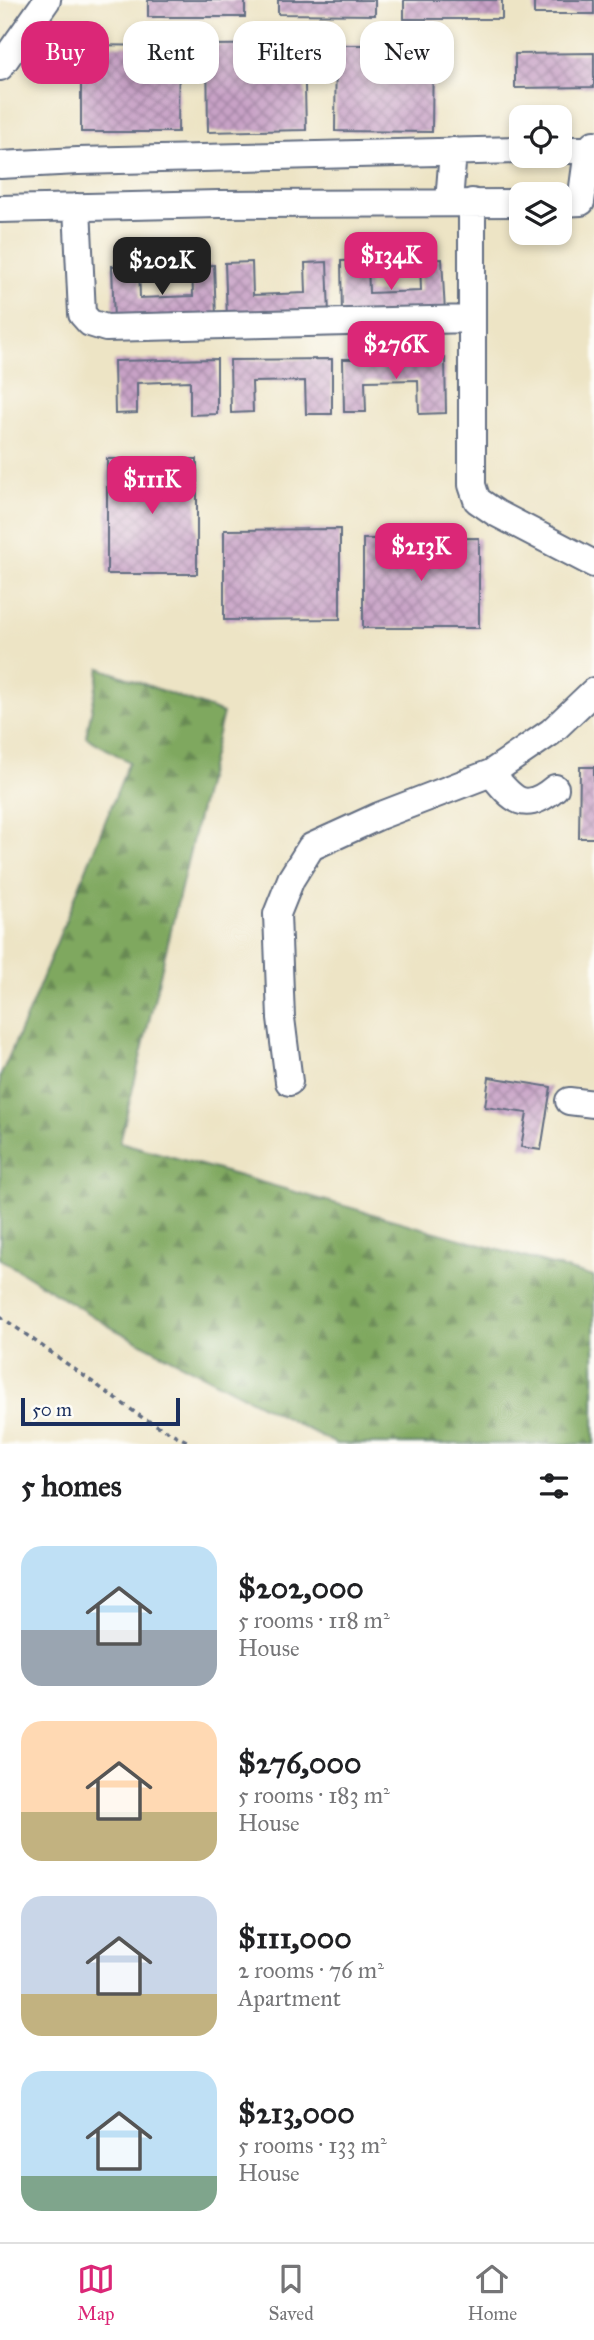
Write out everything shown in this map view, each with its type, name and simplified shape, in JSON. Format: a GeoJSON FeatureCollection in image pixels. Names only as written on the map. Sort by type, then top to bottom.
{"type":"FeatureCollection","features":[{"type":"Feature","properties":{"kind":"street"},"geometry":{"type":"LineString","coordinates":[[0,68],[47,0]]}},
{"type":"Feature","properties":{"kind":"street"},"geometry":{"type":"LineString","coordinates":[[572,149],[591,147],[578,202]]}},
{"type":"Feature","properties":{"kind":"street"},"geometry":{"type":"LineString","coordinates":[[0,165],[509,150]]}},
{"type":"Feature","properties":{"kind":"street"},"geometry":{"type":"LineString","coordinates":[[453,151],[461,202],[472,319],[472,485],[478,499],[496,513],[594,564]]}},
{"type":"Feature","properties":{"kind":"street"},"geometry":{"type":"LineString","coordinates":[[0,209],[509,204]]}},
{"type":"Feature","properties":{"kind":"street"},"geometry":{"type":"LineString","coordinates":[[77,207],[82,314],[90,323],[106,328],[472,319]]}},
{"type":"Feature","properties":{"kind":"street"},"geometry":{"type":"LineString","coordinates":[[289,1082],[281,1018],[278,914],[291,879],[311,847],[379,816],[491,773],[551,732],[594,691]]}},
{"type":"Feature","properties":{"kind":"street"},"geometry":{"type":"LineString","coordinates":[[491,773],[507,792],[527,802],[540,801],[555,788]]}},
{"type":"Feature","properties":{"kind":"path"},"geometry":{"type":"LineString","coordinates":[[0,1316],[143,1418],[192,1444]]}},
{"type":"Feature","properties":{"kind":"green space"},"geometry":{"type":"Polygon","coordinates":[[[100,668],[223,713],[120,1142],[594,1277],[594,1444],[336,1444],[112,1328],[0,1259],[0,1077],[129,762],[86,737],[100,668]]]}},
{"type":"Feature","properties":{"kind":"building"},"geometry":{"type":"Polygon","coordinates":[[[148,0],[245,0],[245,17],[148,17],[148,0]]]}},
{"type":"Feature","properties":{"kind":"building"},"geometry":{"type":"Polygon","coordinates":[[[278,0],[375,0],[375,15],[278,14],[278,0]]]}},
{"type":"Feature","properties":{"kind":"building"},"geometry":{"type":"Polygon","coordinates":[[[404,0],[502,0],[502,19],[404,19],[404,0]]]}},
{"type":"Feature","properties":{"kind":"building"},"geometry":{"type":"Polygon","coordinates":[[[534,0],[594,0],[594,14],[534,14],[534,0]]]}},
{"type":"Feature","properties":{"kind":"building"},"geometry":{"type":"Polygon","coordinates":[[[109,45],[123,45],[123,84],[179,84],[178,132],[81,132],[81,84],[109,84],[109,45]]]}},
{"type":"Feature","properties":{"kind":"building"},"geometry":{"type":"Polygon","coordinates":[[[219,45],[233,45],[233,84],[305,84],[306,130],[208,132],[207,84],[219,84],[219,45]]]}},
{"type":"Feature","properties":{"kind":"building"},"geometry":{"type":"Polygon","coordinates":[[[346,45],[360,45],[360,84],[433,84],[432,132],[335,131],[336,84],[346,84],[346,45]]]}},
{"type":"Feature","properties":{"kind":"building"},"geometry":{"type":"Polygon","coordinates":[[[594,53],[594,87],[515,88],[515,54],[594,53]]]}},
{"type":"Feature","properties":{"kind":"building"},"geometry":{"type":"Polygon","coordinates":[[[442,259],[445,312],[342,316],[341,261],[368,260],[369,293],[421,291],[420,260],[442,259]]]}},
{"type":"Feature","properties":{"kind":"building"},"geometry":{"type":"Polygon","coordinates":[[[252,262],[253,295],[306,293],[305,263],[327,262],[329,315],[227,318],[225,263],[252,262]]]}},
{"type":"Feature","properties":{"kind":"building"},"geometry":{"type":"Polygon","coordinates":[[[139,265],[140,298],[193,296],[192,266],[214,265],[216,317],[114,321],[112,266],[139,265]]]}},
{"type":"Feature","properties":{"kind":"building"},"geometry":{"type":"Polygon","coordinates":[[[445,358],[446,413],[419,414],[418,380],[365,381],[366,412],[344,412],[343,359],[445,358]]]}},
{"type":"Feature","properties":{"kind":"building"},"geometry":{"type":"Polygon","coordinates":[[[217,359],[217,414],[190,415],[190,381],[137,383],[137,413],[115,414],[114,361],[217,359]]]}},
{"type":"Feature","properties":{"kind":"building"},"geometry":{"type":"Polygon","coordinates":[[[332,359],[332,414],[306,414],[305,381],[252,382],[253,412],[231,413],[230,360],[332,359]]]}},
{"type":"Feature","properties":{"kind":"building"},"geometry":{"type":"Polygon","coordinates":[[[107,459],[197,459],[197,574],[107,574],[107,459]]]}},
{"type":"Feature","properties":{"kind":"building"},"geometry":{"type":"Polygon","coordinates":[[[340,529],[340,619],[224,620],[224,530],[340,529]]]}},
{"type":"Feature","properties":{"kind":"building"},"geometry":{"type":"Polygon","coordinates":[[[479,538],[479,628],[363,628],[363,539],[479,538]]]}},
{"type":"Feature","properties":{"kind":"building"},"geometry":{"type":"Polygon","coordinates":[[[580,767],[594,767],[594,838],[579,838],[580,767]]]}},
{"type":"Feature","properties":{"kind":"building"},"geometry":{"type":"Polygon","coordinates":[[[489,1077],[551,1087],[541,1150],[521,1147],[527,1113],[485,1107],[489,1077]]]}}]}
